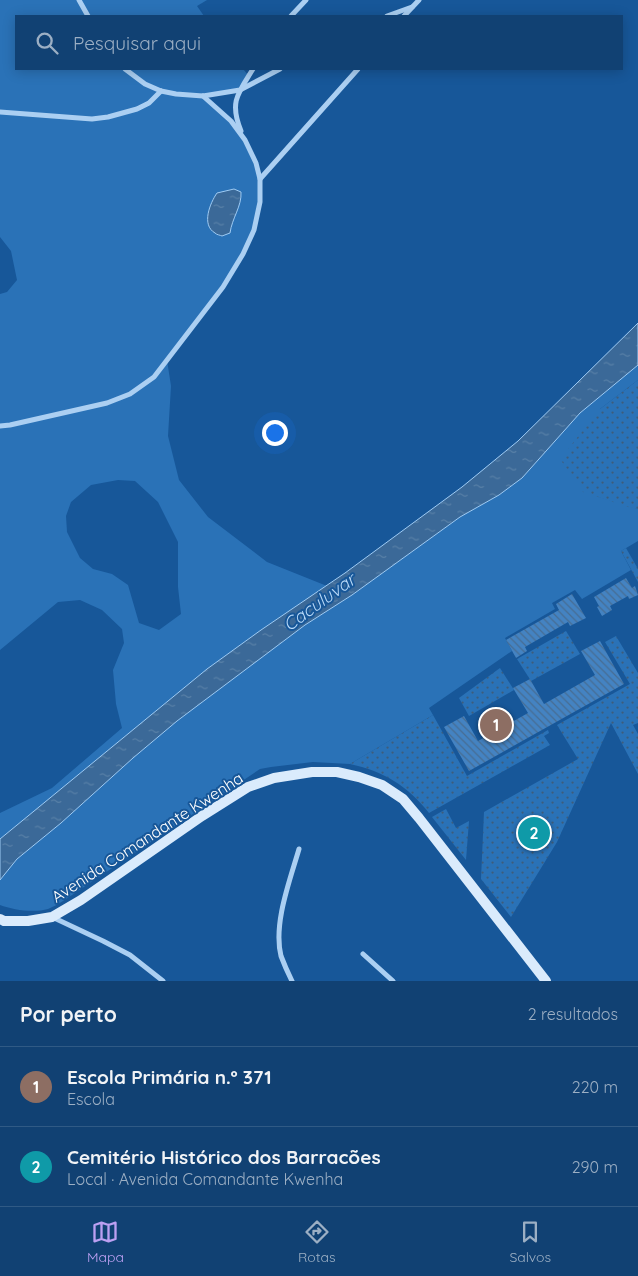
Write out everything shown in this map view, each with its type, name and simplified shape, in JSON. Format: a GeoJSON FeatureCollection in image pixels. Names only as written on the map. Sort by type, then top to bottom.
{"type":"FeatureCollection","features":[{"type":"Feature","properties":{"kind":"main road","name":"Avenida Comandante Kwenha"},"geometry":{"type":"LineString","coordinates":[[0,919],[4,921],[28,921],[52,917],[81,900],[202,816],[248,788],[274,778],[312,772],[337,772],[382,785],[403,799],[546,981]]}},
{"type":"Feature","properties":{"kind":"street"},"geometry":{"type":"LineString","coordinates":[[79,0],[87,15]]}},
{"type":"Feature","properties":{"kind":"street"},"geometry":{"type":"LineString","coordinates":[[292,15],[306,0]]}},
{"type":"Feature","properties":{"kind":"street"},"geometry":{"type":"LineString","coordinates":[[405,15],[419,0]]}},
{"type":"Feature","properties":{"kind":"street"},"geometry":{"type":"LineString","coordinates":[[390,15],[412,7]]}},
{"type":"Feature","properties":{"kind":"street"},"geometry":{"type":"LineString","coordinates":[[126,70],[145,84],[162,91],[203,96],[240,90],[278,70]]}},
{"type":"Feature","properties":{"kind":"street"},"geometry":{"type":"LineString","coordinates":[[0,426],[106,403],[130,394],[154,377],[222,287],[243,254],[254,230],[260,202],[260,179],[256,163],[236,120],[234,107],[240,90],[253,70]]}},
{"type":"Feature","properties":{"kind":"street"},"geometry":{"type":"LineString","coordinates":[[260,179],[357,70]]}},
{"type":"Feature","properties":{"kind":"street"},"geometry":{"type":"LineString","coordinates":[[0,112],[92,119],[108,117],[149,103],[162,91]]}},
{"type":"Feature","properties":{"kind":"street"},"geometry":{"type":"LineString","coordinates":[[203,96],[231,121],[245,140]]}},
{"type":"Feature","properties":{"kind":"street"},"geometry":{"type":"LineString","coordinates":[[292,981],[281,956],[278,931],[299,849]]}},
{"type":"Feature","properties":{"kind":"street"},"geometry":{"type":"LineString","coordinates":[[52,917],[130,956],[163,981]]}},
{"type":"Feature","properties":{"kind":"street"},"geometry":{"type":"LineString","coordinates":[[363,954],[393,981]]}},
{"type":"Feature","properties":{"kind":"shaded area"},"geometry":{"type":"Polygon","coordinates":[[[0,0],[207,0],[197,6],[203,15],[15,15],[15,70],[244,70],[249,76],[240,90],[204,96],[231,121],[256,163],[260,202],[254,230],[223,287],[167,360],[171,386],[168,436],[179,480],[208,517],[267,562],[327,586],[207,669],[0,839],[0,813],[52,788],[122,728],[116,704],[113,670],[124,643],[122,629],[102,610],[80,600],[58,602],[0,650],[0,294],[7,292],[17,280],[11,251],[0,237],[0,0]],[[118,480],[91,485],[71,502],[66,516],[67,532],[80,558],[93,569],[112,574],[128,585],[139,623],[159,630],[181,614],[178,587],[178,542],[158,502],[135,481],[118,480]]]}},
{"type":"Feature","properties":{"kind":"shaded area"},"geometry":{"type":"Polygon","coordinates":[[[638,365],[638,380],[600,409],[599,497],[638,509],[638,541],[621,551],[631,570],[582,599],[575,590],[552,603],[555,609],[505,638],[512,651],[429,708],[433,715],[350,764],[313,762],[260,769],[54,906],[48,909],[30,911],[17,910],[0,905],[0,880],[17,859],[61,823],[133,758],[177,721],[305,625],[352,595],[460,517],[499,495],[522,478],[580,413],[638,365]]]}},
{"type":"Feature","properties":{"kind":"shaded area"},"geometry":{"type":"Polygon","coordinates":[[[638,380],[638,509],[583,492],[560,459],[600,409],[638,380]]]}},
{"type":"Feature","properties":{"kind":"shaded area"},"geometry":{"type":"Polygon","coordinates":[[[626,548],[638,569],[638,582],[621,551],[626,548]]]}},
{"type":"Feature","properties":{"kind":"shaded area"},"geometry":{"type":"Polygon","coordinates":[[[566,631],[580,654],[531,681],[517,659],[566,631]]]}},
{"type":"Feature","properties":{"kind":"shaded area"},"geometry":{"type":"Polygon","coordinates":[[[616,636],[638,673],[638,723],[633,725],[638,734],[638,774],[611,723],[557,842],[511,917],[481,879],[484,812],[578,759],[557,725],[630,684],[605,642],[616,636]]]}},
{"type":"Feature","properties":{"kind":"shaded area"},"geometry":{"type":"Polygon","coordinates":[[[500,668],[514,690],[469,716],[459,698],[500,668]]]}},
{"type":"Feature","properties":{"kind":"shaded area"},"geometry":{"type":"Polygon","coordinates":[[[433,715],[467,776],[548,730],[549,733],[544,736],[550,745],[429,813],[421,803],[394,781],[384,775],[350,764],[433,715]]]}},
{"type":"Feature","properties":{"kind":"shaded area"},"geometry":{"type":"Polygon","coordinates":[[[446,809],[456,828],[469,821],[466,860],[432,817],[446,809]]]}},
{"type":"Feature","properties":{"kind":"water"},"geometry":{"type":"Polygon","coordinates":[[[234,189],[241,192],[240,202],[230,233],[222,236],[216,234],[208,225],[208,214],[217,193],[234,189]]]}},
{"type":"Feature","properties":{"kind":"water","name":"Caculuvar"},"geometry":{"type":"Polygon","coordinates":[[[638,323],[638,365],[580,413],[522,478],[499,495],[460,517],[352,595],[305,625],[177,721],[17,859],[0,880],[0,839],[207,669],[345,573],[462,487],[518,441],[638,323]]]}},
{"type":"Feature","properties":{"kind":"building"},"geometry":{"type":"Polygon","coordinates":[[[626,578],[632,588],[635,586],[638,595],[629,599],[628,596],[610,606],[612,610],[602,616],[594,597],[626,578]]]}},
{"type":"Feature","properties":{"kind":"building"},"geometry":{"type":"Polygon","coordinates":[[[572,594],[586,618],[570,626],[568,622],[525,647],[527,651],[516,658],[506,640],[559,610],[556,604],[572,594]]]}},
{"type":"Feature","properties":{"kind":"building"},"geometry":{"type":"Polygon","coordinates":[[[600,641],[624,684],[469,771],[444,727],[464,716],[478,741],[528,713],[513,688],[530,679],[544,704],[595,675],[581,651],[600,641]]]}},
{"type":"Feature","properties":{"kind":"place","name":"Escola Primária n.º 371"},"geometry":{"type":"Point","coordinates":[496,725]}},
{"type":"Feature","properties":{"kind":"place","name":"Cemitério Histórico dos Barracões"},"geometry":{"type":"Point","coordinates":[534,833]}}]}
